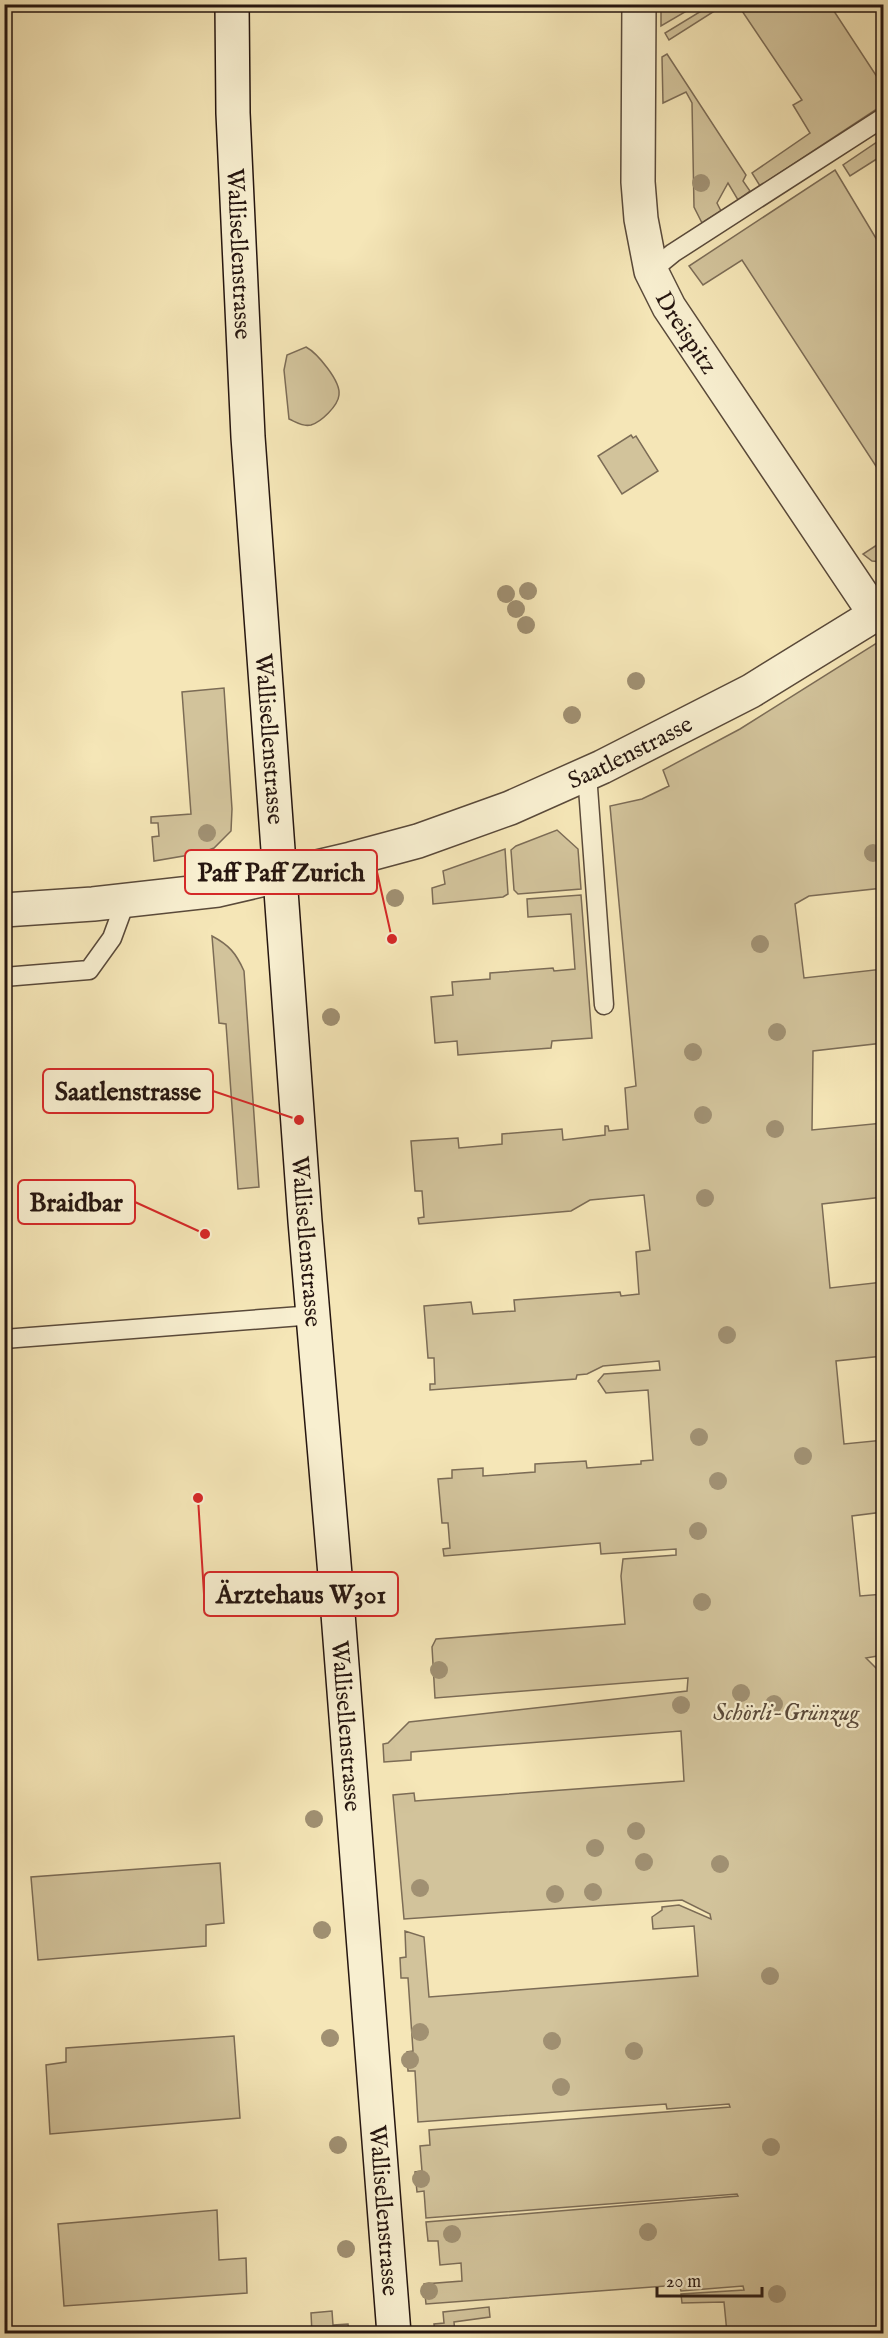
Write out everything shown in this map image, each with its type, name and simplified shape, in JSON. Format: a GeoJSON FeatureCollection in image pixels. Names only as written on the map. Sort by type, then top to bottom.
{"type":"FeatureCollection","features":[{"type":"Feature","properties":{"kind":"street","name":"Wallisellenstrasse"},"geometry":{"type":"LineString","coordinates":[[232,4],[233,112],[249,437],[280,876],[394,2334]]}},
{"type":"Feature","properties":{"kind":"street","name":"Dreispitz"},"geometry":{"type":"LineString","coordinates":[[639,4],[638,182],[641,219],[651,271],[669,307],[879,612]]}},
{"type":"Feature","properties":{"kind":"street","name":"Saatlenstrasse"},"geometry":{"type":"LineString","coordinates":[[4,910],[218,890],[418,841],[510,808],[587,774],[751,691],[879,612]]}},
{"type":"Feature","properties":{"kind":"lane"},"geometry":{"type":"LineString","coordinates":[[651,271],[682,246],[884,117]]}},
{"type":"Feature","properties":{"kind":"lane"},"geometry":{"type":"LineString","coordinates":[[587,774],[604,1005]]}},
{"type":"Feature","properties":{"kind":"lane"},"geometry":{"type":"LineString","coordinates":[[4,977],[89,970],[112,938],[126,900]]}},
{"type":"Feature","properties":{"kind":"lane"},"geometry":{"type":"LineString","coordinates":[[4,1338],[314,1315]]}},
{"type":"Feature","properties":{"kind":"green space"},"geometry":{"type":"Polygon","coordinates":[[[661,4],[697,5],[661,26],[661,4]]]}},
{"type":"Feature","properties":{"kind":"green space"},"geometry":{"type":"Polygon","coordinates":[[[711,5],[724,5],[669,40],[665,33],[711,5]]]}},
{"type":"Feature","properties":{"kind":"green space"},"geometry":{"type":"Polygon","coordinates":[[[738,5],[830,5],[883,86],[883,105],[760,186],[752,173],[810,133],[793,105],[802,100],[738,5]]]}},
{"type":"Feature","properties":{"kind":"green space"},"geometry":{"type":"Polygon","coordinates":[[[667,54],[746,175],[743,181],[750,191],[738,200],[728,183],[717,203],[721,211],[702,223],[694,207],[692,103],[686,92],[663,103],[662,57],[667,54]]]}},
{"type":"Feature","properties":{"kind":"green space"},"geometry":{"type":"Polygon","coordinates":[[[883,138],[883,155],[850,176],[843,165],[883,138]]]}},
{"type":"Feature","properties":{"kind":"green space"},"geometry":{"type":"Polygon","coordinates":[[[835,170],[883,250],[883,477],[742,260],[703,285],[689,266],[835,170]]]}},
{"type":"Feature","properties":{"kind":"green space"},"geometry":{"type":"Polygon","coordinates":[[[306,347],[327,368],[339,389],[336,404],[319,421],[308,425],[289,419],[284,370],[287,355],[306,347]]]}},
{"type":"Feature","properties":{"kind":"green space"},"geometry":{"type":"Polygon","coordinates":[[[631,435],[633,438],[636,436],[658,471],[622,494],[598,456],[631,435]]]}},
{"type":"Feature","properties":{"kind":"green space"},"geometry":{"type":"Polygon","coordinates":[[[883,541],[883,562],[872,561],[863,554],[883,541]]]}},
{"type":"Feature","properties":{"kind":"green space","name":"Schörli-Grünzug"},"geometry":{"type":"Polygon","coordinates":[[[883,639],[883,888],[809,896],[795,904],[804,978],[883,969],[883,1043],[813,1051],[812,1130],[883,1123],[883,1197],[822,1204],[830,1288],[883,1282],[883,1356],[836,1361],[844,1444],[884,1440],[883,1512],[852,1516],[860,1596],[884,1594],[883,1655],[866,1658],[879,1671],[884,1671],[883,2333],[727,2333],[724,2302],[682,2303],[681,2294],[744,2290],[743,2286],[681,2291],[679,2285],[426,2304],[424,2284],[462,2281],[461,2263],[440,2265],[438,2241],[428,2241],[426,2222],[738,2196],[737,2194],[426,2218],[424,2191],[417,2192],[415,2172],[422,2171],[420,2146],[430,2145],[429,2130],[730,2107],[729,2104],[667,2109],[666,2104],[418,2122],[415,2071],[408,2071],[407,2052],[413,2051],[408,1978],[401,1978],[400,1958],[406,1957],[405,1931],[424,1937],[429,1997],[698,1976],[694,1926],[653,1929],[652,1917],[662,1910],[662,1907],[679,1905],[711,1919],[710,1914],[682,1900],[404,1919],[393,1795],[414,1793],[415,1801],[684,1781],[681,1731],[411,1752],[411,1760],[384,1762],[383,1744],[388,1743],[409,1722],[687,1691],[688,1678],[435,1698],[432,1647],[436,1639],[625,1624],[621,1576],[623,1559],[676,1555],[676,1549],[601,1554],[600,1543],[444,1556],[443,1549],[450,1548],[448,1523],[442,1523],[438,1479],[452,1478],[452,1470],[483,1468],[483,1476],[535,1472],[535,1464],[586,1461],[587,1468],[641,1464],[641,1461],[653,1460],[648,1390],[606,1393],[598,1381],[604,1374],[660,1370],[659,1361],[603,1366],[587,1374],[577,1375],[576,1379],[430,1390],[430,1384],[435,1384],[434,1358],[428,1358],[424,1306],[471,1302],[473,1314],[515,1311],[514,1300],[620,1292],[621,1296],[639,1294],[636,1252],[650,1250],[644,1195],[590,1200],[571,1211],[419,1224],[418,1218],[424,1217],[422,1191],[415,1191],[411,1141],[458,1138],[459,1148],[502,1144],[502,1134],[562,1129],[563,1140],[605,1135],[605,1126],[608,1126],[609,1131],[628,1129],[625,1088],[636,1086],[610,806],[642,799],[669,786],[663,770],[740,729],[883,639]]]}},
{"type":"Feature","properties":{"kind":"green space"},"geometry":{"type":"Polygon","coordinates":[[[224,688],[232,809],[231,831],[214,848],[201,853],[154,861],[152,837],[159,836],[158,823],[151,823],[151,817],[191,814],[182,692],[224,688]]]}},
{"type":"Feature","properties":{"kind":"green space"},"geometry":{"type":"Polygon","coordinates":[[[557,830],[578,849],[581,889],[518,894],[514,890],[511,850],[557,830]]]}},
{"type":"Feature","properties":{"kind":"green space"},"geometry":{"type":"Polygon","coordinates":[[[505,849],[508,894],[503,897],[433,904],[432,888],[445,884],[443,871],[505,849]]]}},
{"type":"Feature","properties":{"kind":"green space"},"geometry":{"type":"Polygon","coordinates":[[[581,895],[592,1038],[552,1041],[551,1048],[458,1055],[457,1041],[435,1043],[431,997],[453,995],[452,982],[490,979],[490,973],[553,968],[554,971],[575,969],[571,914],[528,917],[527,899],[581,895]]]}},
{"type":"Feature","properties":{"kind":"green space"},"geometry":{"type":"Polygon","coordinates":[[[212,936],[231,950],[244,971],[259,1187],[238,1189],[226,1024],[219,1023],[212,936]]]}},
{"type":"Feature","properties":{"kind":"green space"},"geometry":{"type":"Polygon","coordinates":[[[220,1863],[224,1923],[206,1925],[206,1946],[38,1960],[31,1877],[220,1863]]]}},
{"type":"Feature","properties":{"kind":"green space"},"geometry":{"type":"Polygon","coordinates":[[[234,2036],[240,2118],[50,2134],[46,2065],[66,2062],[66,2048],[234,2036]]]}},
{"type":"Feature","properties":{"kind":"green space"},"geometry":{"type":"Polygon","coordinates":[[[217,2210],[219,2260],[246,2258],[247,2293],[64,2306],[58,2224],[217,2210]]]}},
{"type":"Feature","properties":{"kind":"green space"},"geometry":{"type":"Polygon","coordinates":[[[489,2307],[490,2317],[454,2322],[455,2333],[435,2333],[434,2324],[444,2323],[443,2312],[489,2307]]]}},
{"type":"Feature","properties":{"kind":"green space"},"geometry":{"type":"Polygon","coordinates":[[[332,2311],[333,2325],[348,2324],[349,2333],[312,2333],[311,2313],[332,2311]]]}},
{"type":"Feature","properties":{"kind":"place","name":"Paff Paff Zurich"},"geometry":{"type":"Point","coordinates":[392,939]}},
{"type":"Feature","properties":{"kind":"place","name":"Saatlenstrasse"},"geometry":{"type":"Point","coordinates":[299,1120]}},
{"type":"Feature","properties":{"kind":"place","name":"Braidbar"},"geometry":{"type":"Point","coordinates":[205,1234]}},
{"type":"Feature","properties":{"kind":"place","name":"Ärztehaus W301"},"geometry":{"type":"Point","coordinates":[198,1498]}}]}
